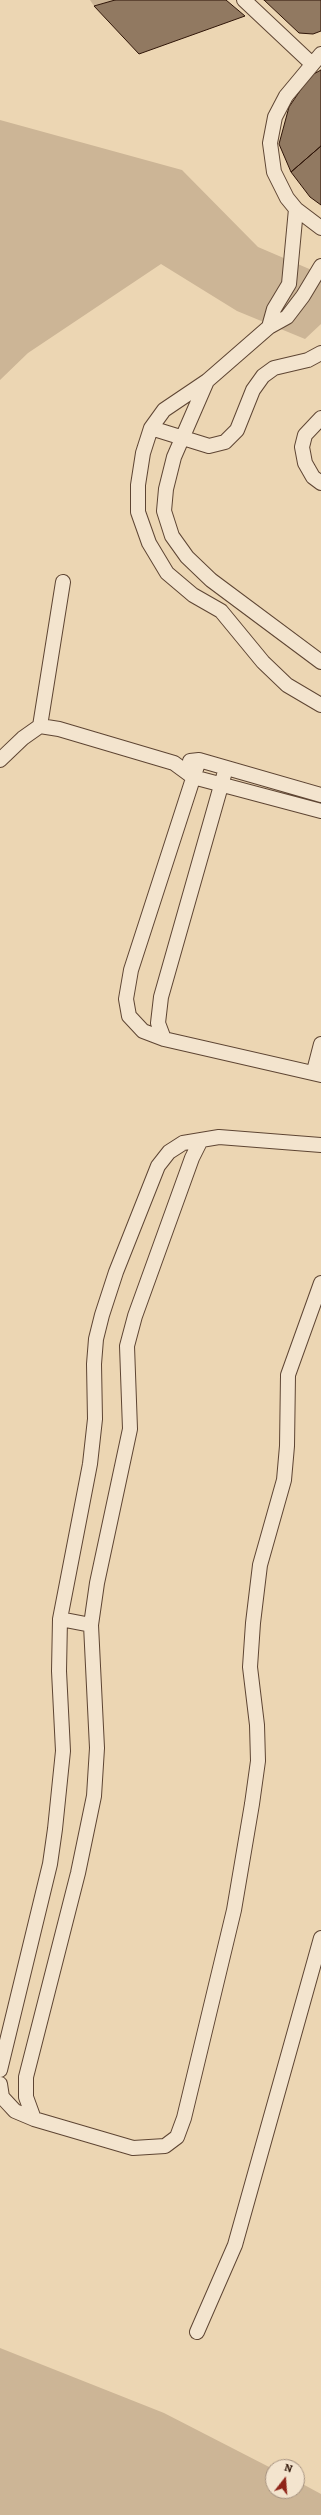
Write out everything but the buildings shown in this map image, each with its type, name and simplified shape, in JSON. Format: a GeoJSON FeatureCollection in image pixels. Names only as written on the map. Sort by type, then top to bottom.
{"type":"FeatureCollection","features":[{"type":"Feature","properties":{"kind":"street"},"geometry":{"type":"LineString","coordinates":[[244,0],[316,59],[286,96],[275,117],[270,143],[274,172],[287,198],[296,209],[321,228]]}},
{"type":"Feature","properties":{"kind":"street"},"geometry":{"type":"LineString","coordinates":[[269,327],[274,309],[289,284],[296,209]]}},
{"type":"Feature","properties":{"kind":"street"},"geometry":{"type":"LineString","coordinates":[[321,266],[304,296],[287,317],[269,327],[207,381],[164,410],[151,428],[143,453],[138,485],[138,512],[149,543],[167,572],[193,595],[221,611],[263,662],[287,685],[321,705]]}},
{"type":"Feature","properties":{"kind":"street"},"geometry":{"type":"LineString","coordinates":[[151,428],[209,446],[225,442],[236,430],[253,390],[263,376],[274,368],[308,360],[321,354]]}},
{"type":"Feature","properties":{"kind":"street"},"geometry":{"type":"LineString","coordinates":[[207,381],[174,457],[166,489],[164,511],[172,536],[188,557],[211,580],[321,662]]}},
{"type":"Feature","properties":{"kind":"street"},"geometry":{"type":"LineString","coordinates":[[321,418],[305,435],[302,447],[305,463],[313,477],[321,483]]}},
{"type":"Feature","properties":{"kind":"street"},"geometry":{"type":"LineString","coordinates":[[40,726],[63,582]]}},
{"type":"Feature","properties":{"kind":"street"},"geometry":{"type":"LineString","coordinates":[[0,760],[23,738],[40,726],[59,729],[174,763],[192,777],[321,811]]}},
{"type":"Feature","properties":{"kind":"street"},"geometry":{"type":"LineString","coordinates":[[174,763],[198,760],[321,795]]}},
{"type":"Feature","properties":{"kind":"street"},"geometry":{"type":"LineString","coordinates":[[198,760],[148,911],[131,970],[126,999],[129,1016],[143,1031],[164,1039],[318,1073],[321,1044]]}},
{"type":"Feature","properties":{"kind":"street"},"geometry":{"type":"LineString","coordinates":[[164,1039],[158,1023],[161,997],[226,768]]}},
{"type":"Feature","properties":{"kind":"street"},"geometry":{"type":"LineString","coordinates":[[0,2070],[50,1864],[60,1793],[63,1751],[60,1619],[90,1464],[95,1419],[94,1364],[102,1315],[158,1166],[169,1152],[183,1143],[219,1137],[321,1145]]}},
{"type":"Feature","properties":{"kind":"street"},"geometry":{"type":"LineString","coordinates":[[34,2119],[26,2097],[26,2077],[76,1881],[94,1796],[97,1748],[91,1625],[99,1575],[130,1429],[127,1346],[137,1309],[192,1158],[201,1140]]}},
{"type":"Feature","properties":{"kind":"street"},"geometry":{"type":"LineString","coordinates":[[0,2084],[2,2096],[15,2111],[34,2119],[133,2148],[165,2146],[177,2137],[184,2118],[234,1910],[252,1804],[258,1761],[257,1725],[250,1667],[253,1623],[260,1565],[284,1480],[287,1446],[288,1376],[321,1283]]}},
{"type":"Feature","properties":{"kind":"street"},"geometry":{"type":"LineString","coordinates":[[60,1619],[91,1625]]}},
{"type":"Feature","properties":{"kind":"street"},"geometry":{"type":"LineString","coordinates":[[197,2332],[235,2245],[321,1938]]}},
{"type":"Feature","properties":{"kind":"shaded area"},"geometry":{"type":"Polygon","coordinates":[[[90,0],[115,0],[94,6],[90,0]]]}},
{"type":"Feature","properties":{"kind":"shaded area"},"geometry":{"type":"Polygon","coordinates":[[[0,120],[182,170],[258,247],[321,274],[321,324],[305,339],[237,311],[161,264],[28,353],[0,380],[0,120]]]}},
{"type":"Feature","properties":{"kind":"shaded area"},"geometry":{"type":"Polygon","coordinates":[[[0,2348],[164,2413],[265,2465],[265,2499],[305,2499],[305,2485],[321,2494],[321,2515],[0,2515],[0,2348]]]}}]}
